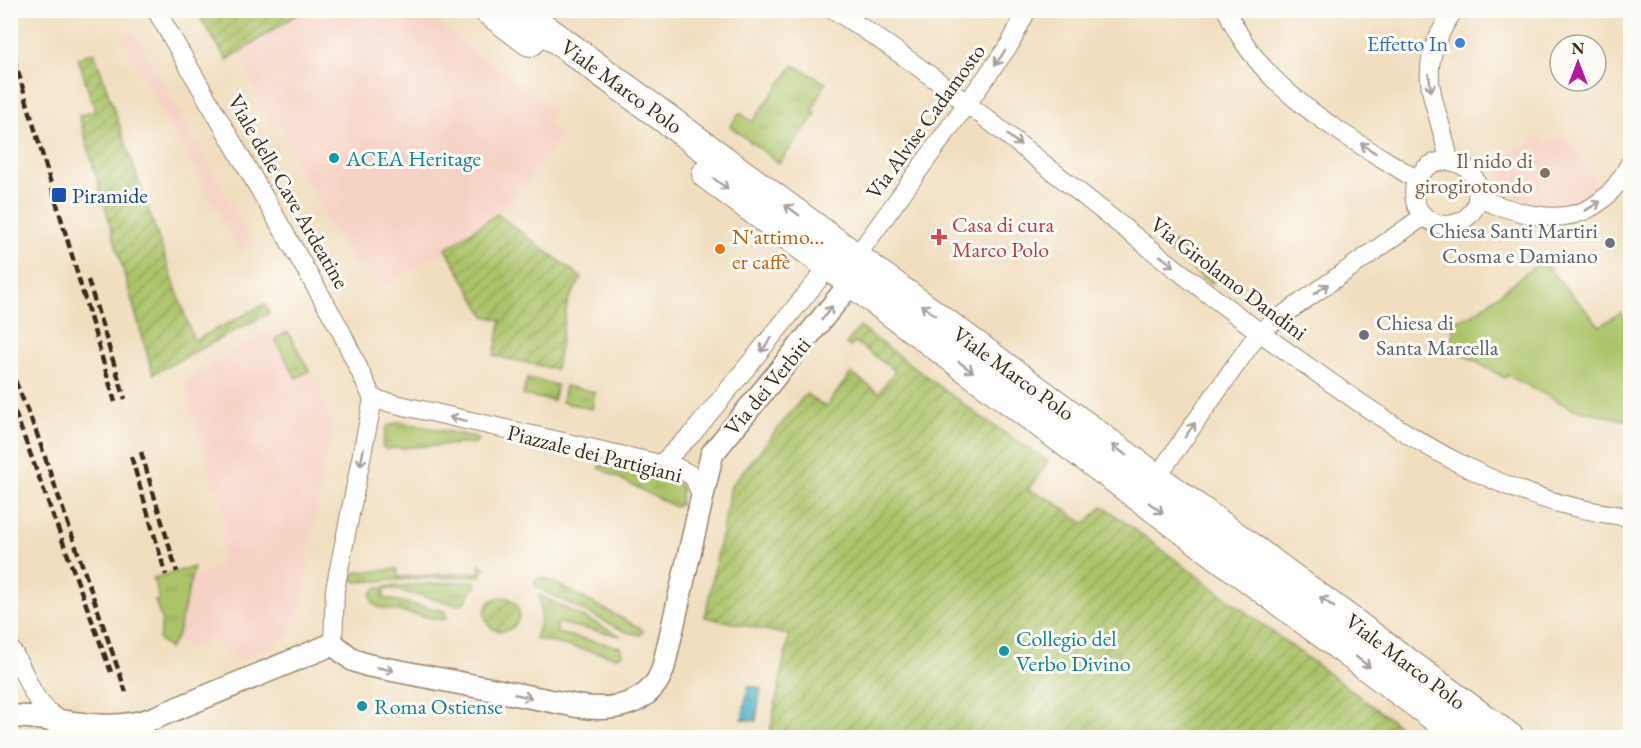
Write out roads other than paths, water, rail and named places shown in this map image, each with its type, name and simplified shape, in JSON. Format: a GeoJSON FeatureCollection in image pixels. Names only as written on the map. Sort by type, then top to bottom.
{"type":"FeatureCollection","features":[{"type":"Feature","properties":{"kind":"main road","name":"Viale Marco Polo"},"geometry":{"type":"LineString","coordinates":[[489,10],[846,269],[1156,478],[1509,738]]}},
{"type":"Feature","properties":{"kind":"main road","name":"Viale Marco Polo"},"geometry":{"type":"LineString","coordinates":[[518,10],[846,269],[1464,738]]}},
{"type":"Feature","properties":{"kind":"street","name":"Viale delle Cave Ardeatine"},"geometry":{"type":"LineString","coordinates":[[156,10],[340,328],[373,399]]}},
{"type":"Feature","properties":{"kind":"street","name":"Via Girolamo Dandini"},"geometry":{"type":"LineString","coordinates":[[834,10],[968,104],[1259,333],[1385,420],[1476,474],[1553,503],[1630,517]]}},
{"type":"Feature","properties":{"kind":"street","name":"Via Alvise Cadamosto"},"geometry":{"type":"LineString","coordinates":[[846,269],[1010,44],[1027,10]]}},
{"type":"Feature","properties":{"kind":"street"},"geometry":{"type":"LineString","coordinates":[[1227,10],[1244,45],[1281,86],[1323,119],[1416,180]]}},
{"type":"Feature","properties":{"kind":"street"},"geometry":{"type":"LineString","coordinates":[[1449,161],[1433,100],[1429,70],[1437,36],[1454,10]]}},
{"type":"Feature","properties":{"kind":"street"},"geometry":{"type":"LineString","coordinates":[[1449,161],[1459,164],[1474,178],[1478,198],[1474,208],[1461,221],[1441,225],[1424,216],[1414,200],[1416,180],[1430,165],[1449,161]]}},
{"type":"Feature","properties":{"kind":"street"},"geometry":{"type":"LineString","coordinates":[[1478,198],[1530,216],[1567,217],[1590,209],[1605,198],[1630,163]]}},
{"type":"Feature","properties":{"kind":"street"},"geometry":{"type":"LineString","coordinates":[[1156,478],[1259,333],[1424,216]]}},
{"type":"Feature","properties":{"kind":"street","name":"Via dei Verbiti"},"geometry":{"type":"LineString","coordinates":[[661,464],[693,434],[846,269]]}},
{"type":"Feature","properties":{"kind":"street","name":"Via dei Verbiti"},"geometry":{"type":"LineString","coordinates":[[702,497],[715,450],[846,269]]}},
{"type":"Feature","properties":{"kind":"street","name":"Piazzale dei Partigiani"},"geometry":{"type":"LineString","coordinates":[[333,644],[353,660],[376,668],[593,709],[612,709],[626,705],[651,690],[663,669],[702,497],[689,473],[661,464],[373,399]]}},
{"type":"Feature","properties":{"kind":"street"},"geometry":{"type":"LineString","coordinates":[[10,716],[109,727],[139,723],[333,644],[335,589],[373,399]]}},
{"type":"Feature","properties":{"kind":"street"},"geometry":{"type":"LineString","coordinates":[[10,648],[23,667],[35,699],[43,709],[61,721]]}},
{"type":"Feature","properties":{"kind":"water"},"geometry":{"type":"Polygon","coordinates":[[[748,686],[761,688],[756,721],[742,719],[748,686]]]}},
{"type":"Feature","properties":{"kind":"railway"},"geometry":{"type":"LineString","coordinates":[[14,58],[115,402]]}},
{"type":"Feature","properties":{"kind":"railway"},"geometry":{"type":"LineString","coordinates":[[88,280],[125,399]]}},
{"type":"Feature","properties":{"kind":"railway"},"geometry":{"type":"LineString","coordinates":[[10,368],[37,434],[126,692]]}},
{"type":"Feature","properties":{"kind":"railway"},"geometry":{"type":"LineString","coordinates":[[10,399],[111,672]]}},
{"type":"Feature","properties":{"kind":"railway"},"geometry":{"type":"LineString","coordinates":[[141,452],[177,572]]}},
{"type":"Feature","properties":{"kind":"railway"},"geometry":{"type":"LineString","coordinates":[[131,456],[166,575]]}},
{"type":"Feature","properties":{"kind":"place","name":"Effetto In"},"geometry":{"type":"Point","coordinates":[1460,43]}},
{"type":"Feature","properties":{"kind":"place","name":"ACEA Heritage"},"geometry":{"type":"Point","coordinates":[334,158]}},
{"type":"Feature","properties":{"kind":"place","name":"Il nido di girogirotondo"},"geometry":{"type":"Point","coordinates":[1545,173]}},
{"type":"Feature","properties":{"kind":"place","name":"Piramide"},"geometry":{"type":"Point","coordinates":[59,195]}},
{"type":"Feature","properties":{"kind":"place","name":"Casa di cura Marco Polo"},"geometry":{"type":"Point","coordinates":[939,237]}},
{"type":"Feature","properties":{"kind":"place","name":"Chiesa Santi Martiri Cosma e Damiano"},"geometry":{"type":"Point","coordinates":[1610,243]}},
{"type":"Feature","properties":{"kind":"place","name":"N'attimo... er caffè"},"geometry":{"type":"Point","coordinates":[720,249]}},
{"type":"Feature","properties":{"kind":"place","name":"Chiesa di Santa Marcella"},"geometry":{"type":"Point","coordinates":[1364,335]}},
{"type":"Feature","properties":{"kind":"place","name":"Collegio del Verbo Divino"},"geometry":{"type":"Point","coordinates":[1004,651]}},
{"type":"Feature","properties":{"kind":"place","name":"Roma Ostiense"},"geometry":{"type":"Point","coordinates":[362,706]}}]}
